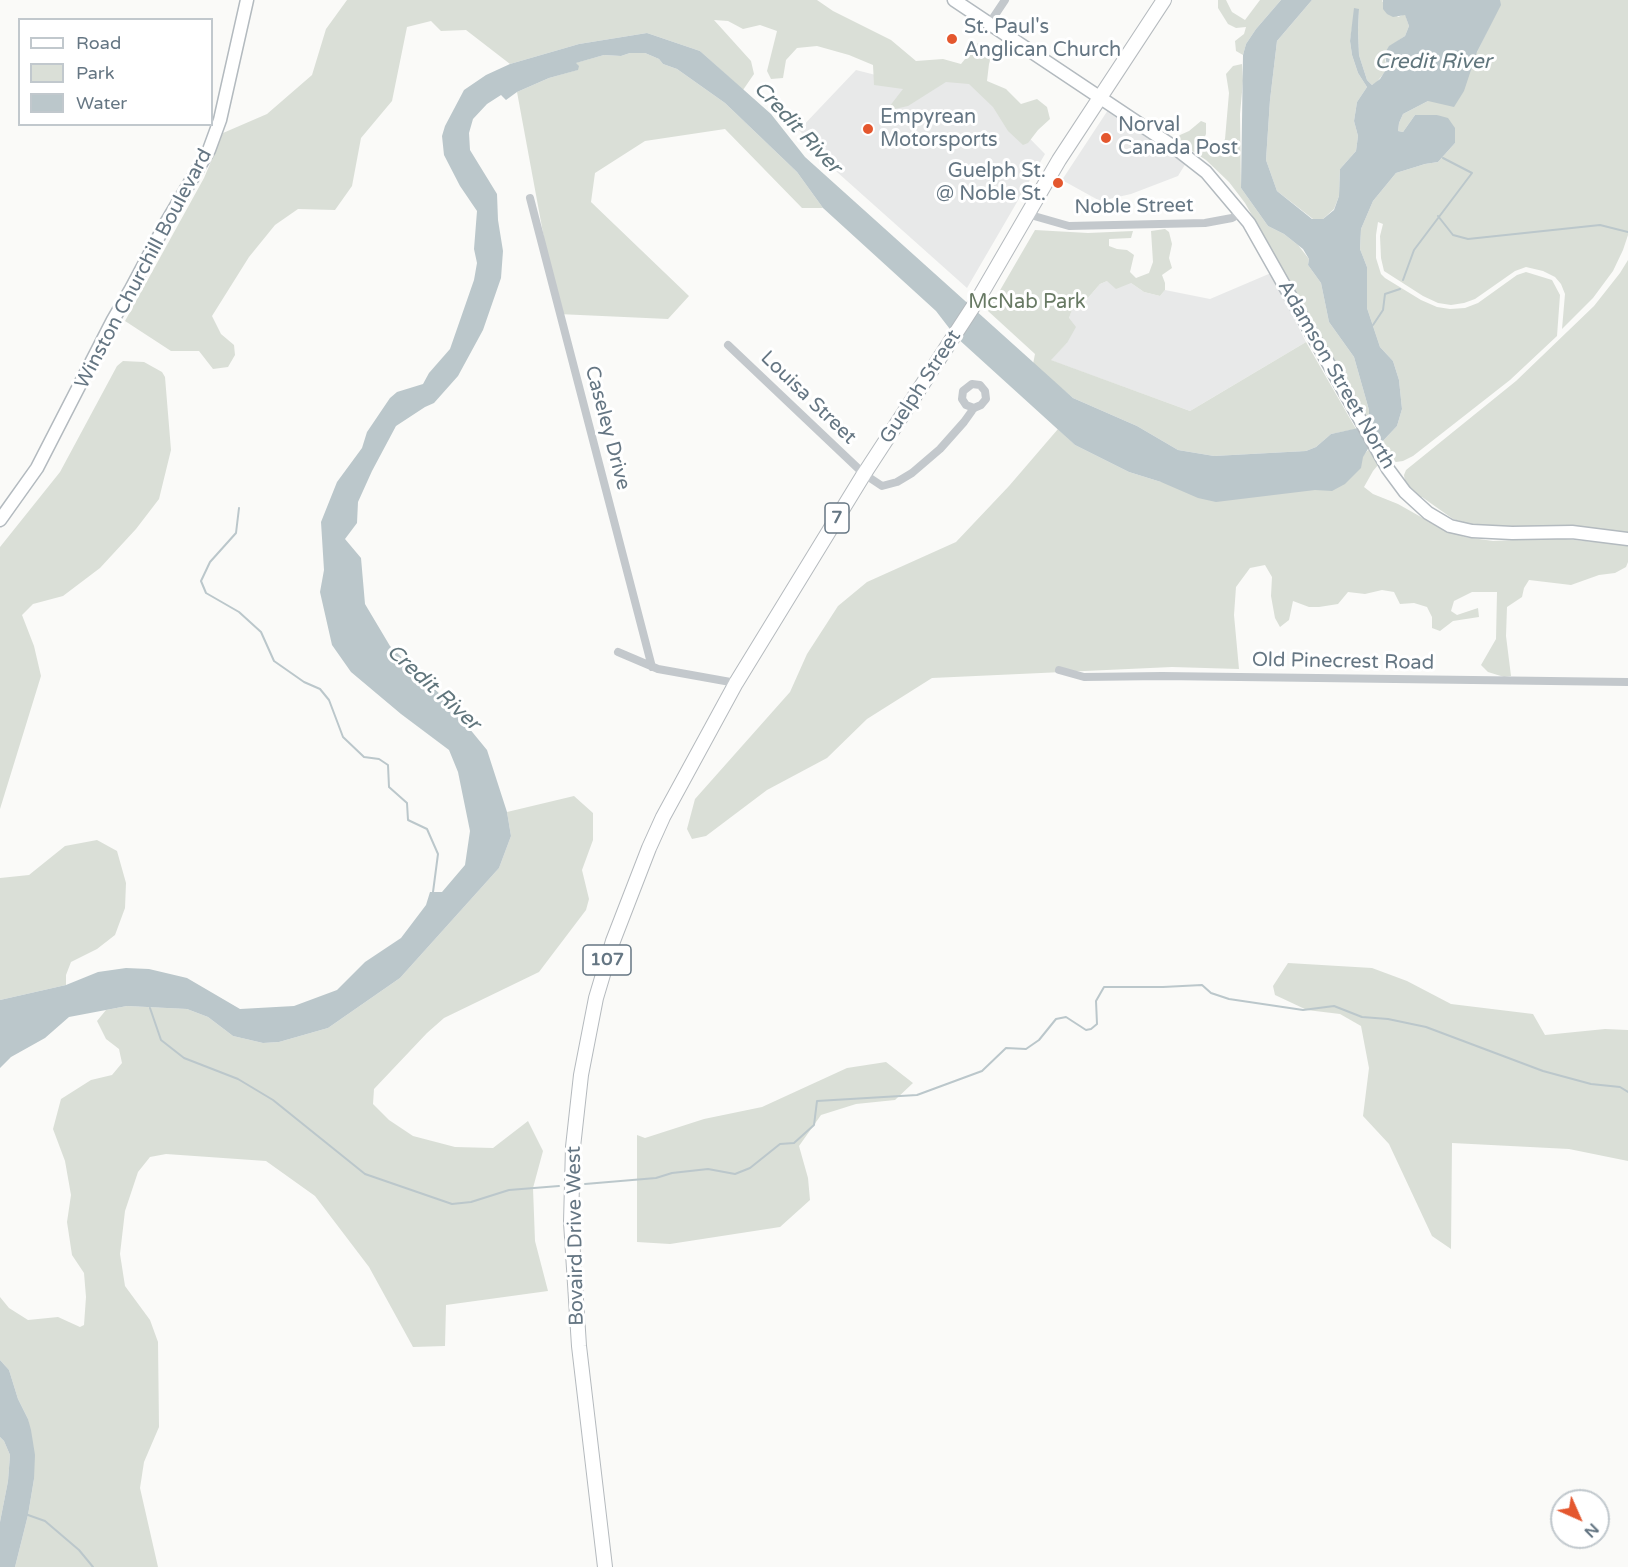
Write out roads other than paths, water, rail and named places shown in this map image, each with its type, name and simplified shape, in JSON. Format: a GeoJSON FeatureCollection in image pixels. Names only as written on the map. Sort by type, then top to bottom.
{"type":"FeatureCollection","features":[{"type":"Feature","properties":{"kind":"main road","name":"Winston Churchill Boulevard"},"geometry":{"type":"LineString","coordinates":[[0,520],[37,468],[112,320],[209,150],[220,120],[247,0]]}},
{"type":"Feature","properties":{"kind":"main road","name":"Adamson Street North"},"geometry":{"type":"LineString","coordinates":[[954,0],[1186,155],[1206,172],[1250,223],[1380,455],[1396,481],[1416,504],[1450,526],[1481,532],[1572,532],[1628,539]]}},
{"type":"Feature","properties":{"kind":"main road","name":"Guelph Street"},"geometry":{"type":"LineString","coordinates":[[736,683],[864,474],[950,345],[1059,160],[1164,0]]}},
{"type":"Feature","properties":{"kind":"main road","name":"Bovaird Drive West"},"geometry":{"type":"LineString","coordinates":[[605,1567],[579,1346],[571,1222],[574,1137],[585,1052],[596,998],[613,941],[649,848],[679,784],[736,683]]}},
{"type":"Feature","properties":{"kind":"street"},"geometry":{"type":"LineString","coordinates":[[989,24],[1005,0]]}},
{"type":"Feature","properties":{"kind":"street","name":"Caseley Drive"},"geometry":{"type":"LineString","coordinates":[[530,198],[652,667]]}},
{"type":"Feature","properties":{"kind":"street","name":"Noble Street"},"geometry":{"type":"LineString","coordinates":[[1027,214],[1069,226],[1205,223],[1232,218],[1241,213]]}},
{"type":"Feature","properties":{"kind":"street","name":"Louisa Street"},"geometry":{"type":"LineString","coordinates":[[728,345],[864,474]]}},
{"type":"Feature","properties":{"kind":"street"},"geometry":{"type":"LineString","coordinates":[[864,474],[882,486],[897,482],[912,473],[940,449],[974,408]]}},
{"type":"Feature","properties":{"kind":"street"},"geometry":{"type":"LineString","coordinates":[[618,652],[652,667],[736,683]]}},
{"type":"Feature","properties":{"kind":"street","name":"Old Pinecrest Road"},"geometry":{"type":"LineString","coordinates":[[1059,670],[1084,677],[1628,682]]}},
{"type":"Feature","properties":{"kind":"water","name":"Credit River"},"geometry":{"type":"Polygon","coordinates":[[[1281,0],[1312,0],[1277,41],[1266,160],[1277,191],[1312,219],[1323,219],[1334,210],[1339,196],[1340,169],[1356,151],[1358,136],[1354,121],[1357,102],[1367,87],[1358,73],[1352,55],[1350,41],[1354,8],[1359,9],[1359,55],[1367,80],[1372,85],[1380,79],[1387,68],[1385,53],[1389,46],[1405,36],[1409,26],[1405,15],[1393,17],[1387,14],[1383,9],[1383,0],[1500,0],[1501,5],[1477,52],[1464,91],[1454,107],[1428,101],[1403,114],[1399,123],[1398,131],[1403,132],[1415,115],[1437,115],[1448,118],[1455,128],[1455,143],[1438,162],[1396,173],[1373,201],[1361,229],[1360,249],[1367,267],[1367,308],[1380,347],[1393,361],[1399,380],[1402,409],[1397,426],[1381,443],[1368,449],[1363,457],[1361,468],[1345,484],[1332,491],[1315,490],[1216,502],[1198,498],[1161,482],[1129,472],[1075,445],[956,337],[936,311],[823,208],[797,172],[725,103],[677,69],[663,64],[659,59],[645,53],[630,53],[621,56],[604,55],[576,63],[579,66],[578,70],[549,78],[517,92],[506,100],[501,95],[487,104],[473,119],[469,133],[470,150],[497,194],[503,251],[501,278],[483,330],[458,376],[434,403],[396,426],[358,502],[357,523],[345,539],[361,558],[365,604],[390,646],[446,700],[487,750],[507,812],[511,836],[499,868],[400,978],[328,1028],[279,1042],[263,1043],[233,1036],[208,1017],[187,1009],[127,1006],[69,1017],[45,1038],[11,1057],[0,1068],[0,1000],[66,985],[98,972],[126,968],[149,969],[187,978],[240,1009],[294,1006],[337,990],[365,962],[401,938],[426,905],[430,892],[442,892],[465,865],[470,831],[458,772],[449,750],[351,672],[332,645],[320,592],[324,570],[321,522],[337,482],[362,448],[367,432],[390,398],[397,392],[423,384],[429,373],[450,349],[474,280],[477,263],[474,249],[477,211],[460,186],[444,155],[442,136],[464,90],[486,75],[510,64],[579,44],[647,33],[700,51],[771,114],[805,157],[1073,398],[1137,426],[1178,450],[1214,456],[1306,451],[1316,447],[1331,434],[1363,427],[1369,421],[1369,410],[1354,357],[1329,322],[1321,283],[1308,265],[1309,259],[1303,249],[1284,234],[1268,226],[1241,188],[1243,55],[1246,44],[1256,29],[1281,0]]]}},
{"type":"Feature","properties":{"kind":"water"},"geometry":{"type":"Polygon","coordinates":[[[0,1360],[9,1370],[18,1399],[28,1419],[35,1455],[28,1515],[15,1567],[0,1567],[0,1522],[8,1481],[10,1455],[0,1437],[0,1360]]]}},
{"type":"Feature","properties":{"kind":"waterway"},"geometry":{"type":"LineString","coordinates":[[1403,280],[1414,250],[1472,173],[1443,158]]}},
{"type":"Feature","properties":{"kind":"waterway"},"geometry":{"type":"LineString","coordinates":[[1438,216],[1453,235],[1468,239],[1600,225],[1628,232]]}},
{"type":"Feature","properties":{"kind":"waterway"},"geometry":{"type":"LineString","coordinates":[[1373,325],[1383,310],[1385,294],[1400,289]]}},
{"type":"Feature","properties":{"kind":"waterway"},"geometry":{"type":"LineString","coordinates":[[239,508],[236,533],[210,562],[201,581],[206,593],[239,612],[261,632],[274,661],[304,682],[320,689],[329,700],[343,737],[364,757],[379,759],[388,765],[389,787],[407,803],[408,820],[427,829],[438,854],[433,892]]}},
{"type":"Feature","properties":{"kind":"waterway"},"geometry":{"type":"LineString","coordinates":[[585,1184],[656,1178],[672,1173],[708,1169],[735,1174],[750,1168],[780,1144],[794,1143],[814,1125],[817,1101],[917,1095],[982,1071],[1006,1048],[1026,1049],[1039,1040],[1056,1019],[1066,1017],[1086,1030],[1091,1029],[1097,1024],[1096,1001],[1104,987],[1202,985],[1211,993],[1229,999],[1303,1010],[1334,1006],[1362,1017],[1388,1019],[1426,1027],[1543,1071],[1591,1084],[1620,1087],[1628,1092]]}},
{"type":"Feature","properties":{"kind":"waterway"},"geometry":{"type":"LineString","coordinates":[[150,1008],[161,1040],[184,1058],[238,1079],[273,1100],[365,1174],[452,1204],[471,1202],[509,1190],[559,1186]]}},
{"type":"Feature","properties":{"kind":"waterway"},"geometry":{"type":"LineString","coordinates":[[28,1515],[45,1521],[79,1550],[93,1567]]}},
{"type":"Feature","properties":{"kind":"place","name":"St. Paul's Anglican Church"},"geometry":{"type":"Point","coordinates":[952,39]}},
{"type":"Feature","properties":{"kind":"place","name":"Empyrean Motorsports"},"geometry":{"type":"Point","coordinates":[868,129]}},
{"type":"Feature","properties":{"kind":"place","name":"Norval Canada Post"},"geometry":{"type":"Point","coordinates":[1106,138]}},
{"type":"Feature","properties":{"kind":"place","name":"Guelph St. @ Noble St."},"geometry":{"type":"Point","coordinates":[1058,183]}},
{"type":"Feature","properties":{"kind":"park label","name":"McNab Park"},"geometry":{"type":"Point","coordinates":[1027,303]}}]}
